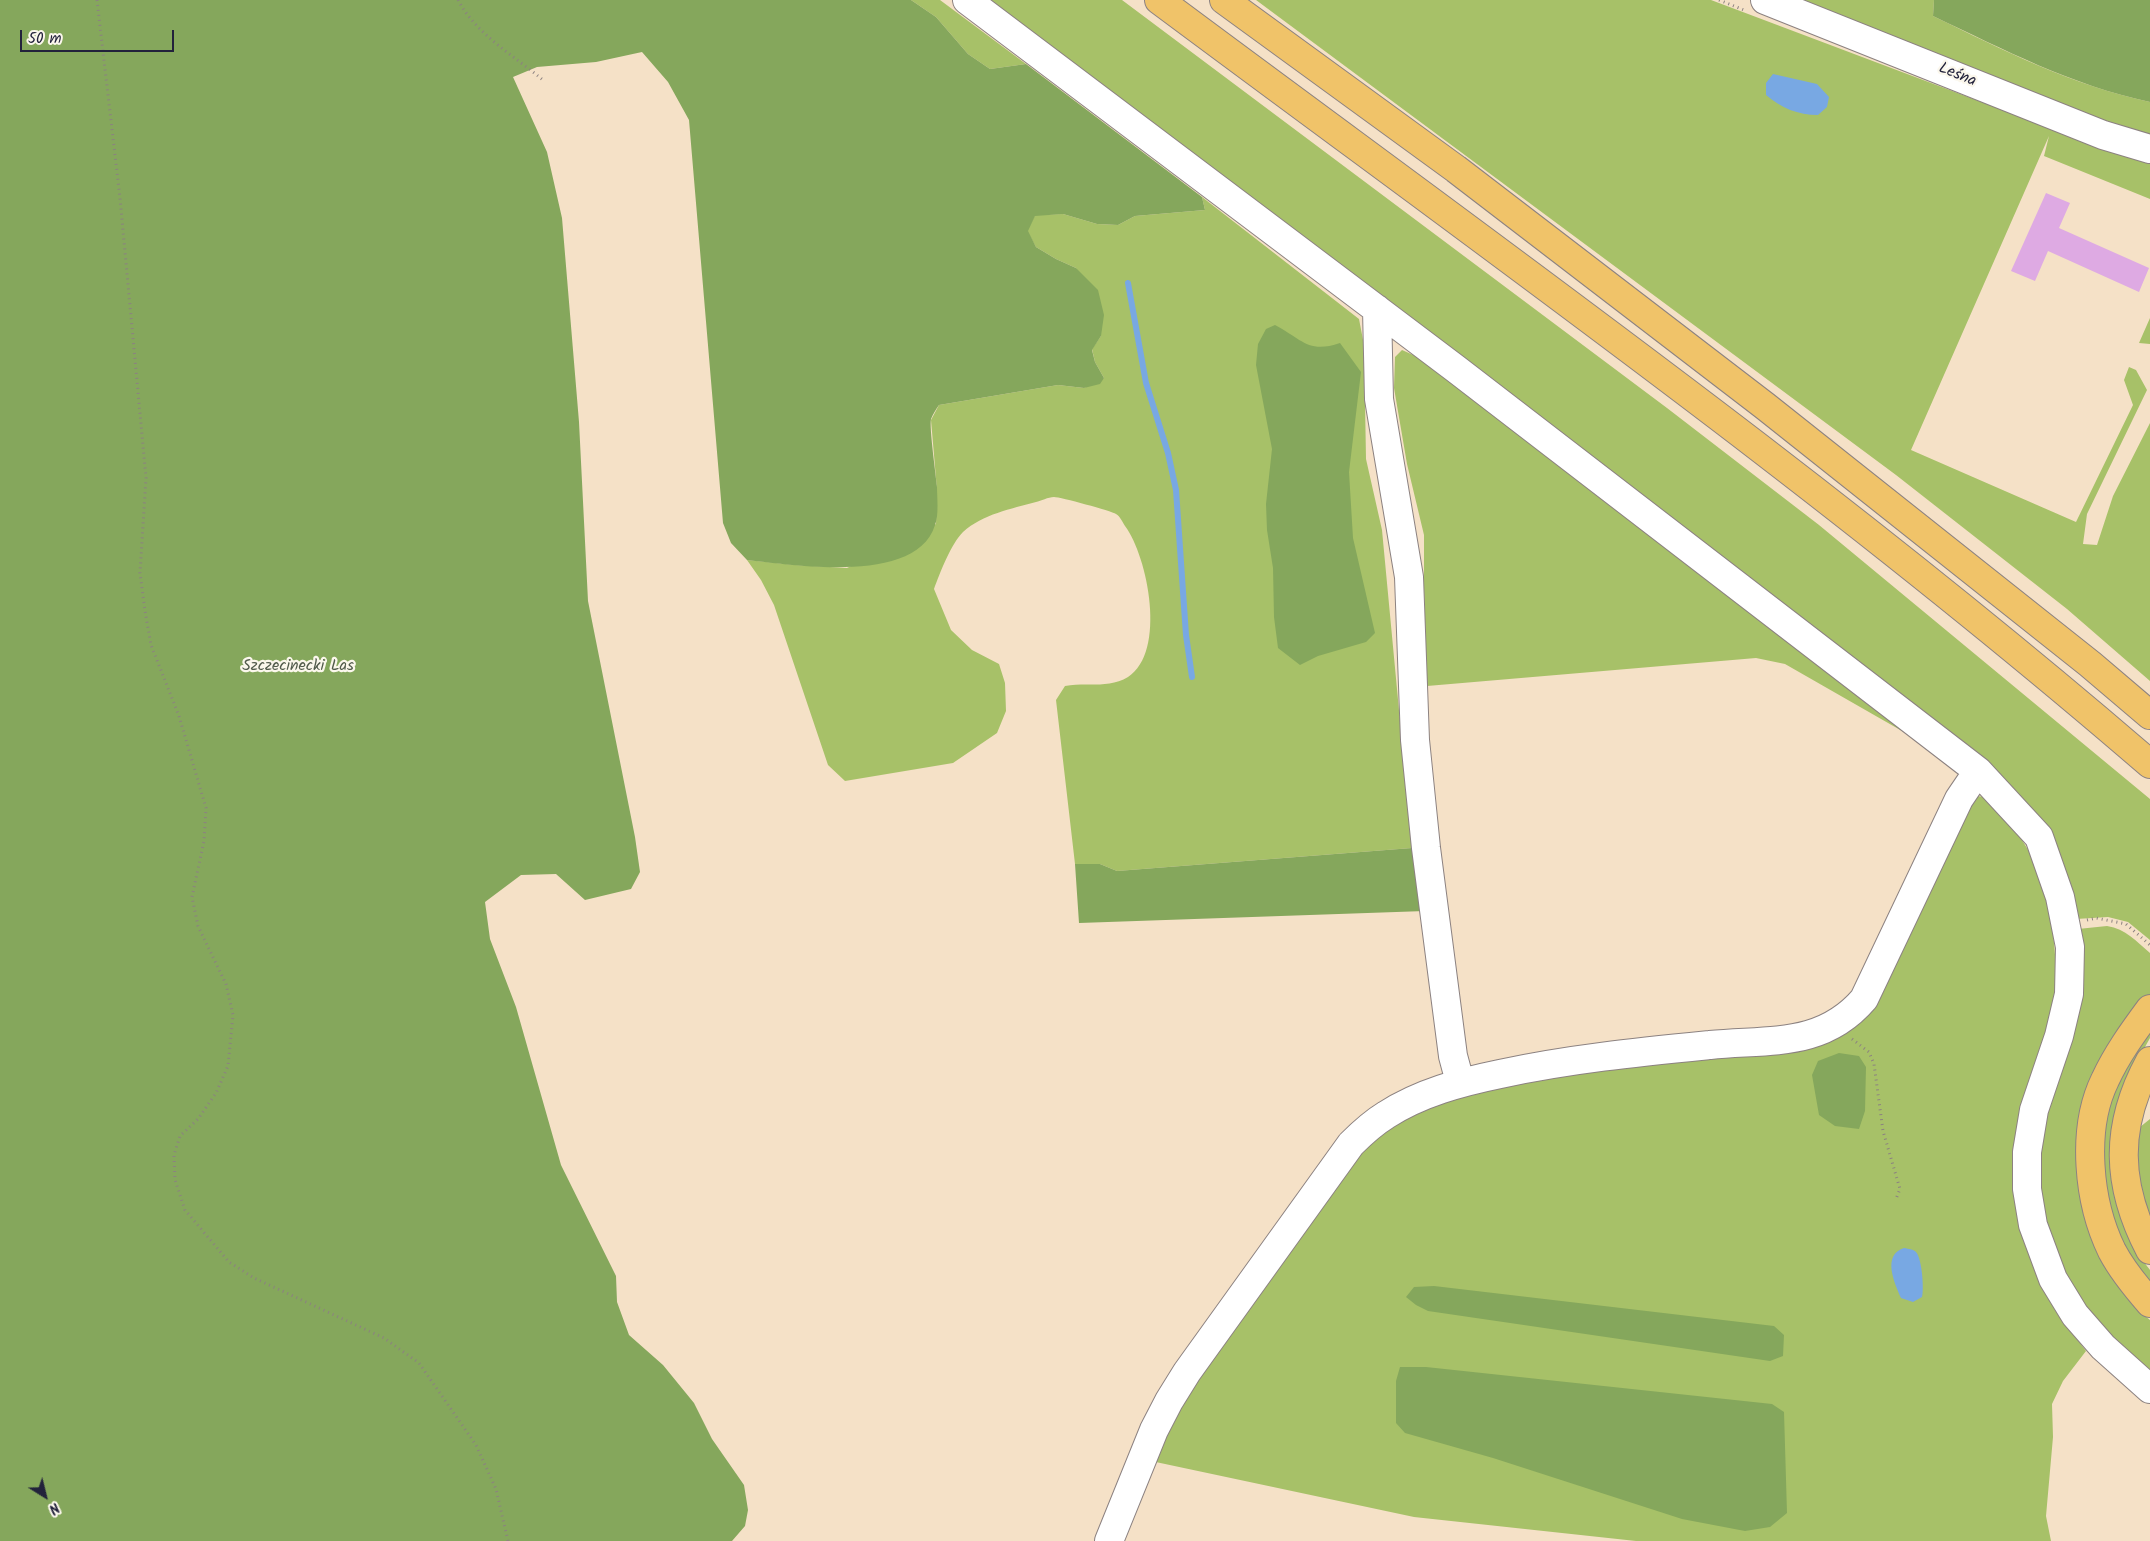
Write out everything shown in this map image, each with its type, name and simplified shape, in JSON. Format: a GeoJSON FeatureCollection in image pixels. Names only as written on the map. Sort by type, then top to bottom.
{"type":"FeatureCollection","features":[{"type":"Feature","properties":{"kind":"highway"},"geometry":{"type":"LineString","coordinates":[[1159,0],[1737,431],[1885,545],[2043,673],[2150,764]]}},
{"type":"Feature","properties":{"kind":"highway"},"geometry":{"type":"LineString","coordinates":[[1224,0],[1456,168],[1765,406],[2090,664],[2150,715]]}},
{"type":"Feature","properties":{"kind":"highway"},"geometry":{"type":"LineString","coordinates":[[2150,1009],[2124,1044],[2104,1082],[2094,1115],[2090,1156],[2093,1191],[2100,1221],[2112,1250],[2129,1279],[2150,1303]]}},
{"type":"Feature","properties":{"kind":"highway"},"geometry":{"type":"LineString","coordinates":[[2150,1061],[2142,1075],[2129,1113],[2124,1148],[2125,1185],[2136,1223],[2150,1250]]}},
{"type":"Feature","properties":{"kind":"street"},"geometry":{"type":"LineString","coordinates":[[967,0],[1377,309],[1978,771],[2039,837],[2060,897],[2070,947],[2069,994],[2059,1036],[2034,1110],[2027,1152],[2026,1189],[2033,1225],[2053,1279],[2075,1315],[2103,1347],[2150,1388]]}},
{"type":"Feature","properties":{"kind":"street","name":"Leśna"},"geometry":{"type":"LineString","coordinates":[[1765,0],[2103,135],[2150,149]]}},
{"type":"Feature","properties":{"kind":"street"},"geometry":{"type":"LineString","coordinates":[[1377,309],[1379,399],[1409,578],[1416,740],[1426,848],[1453,1056],[1460,1082]]}},
{"type":"Feature","properties":{"kind":"street"},"geometry":{"type":"LineString","coordinates":[[1109,1541],[1154,1430],[1187,1372],[1351,1144],[1386,1115],[1460,1082],[1521,1069],[1577,1060],[1806,1037],[1836,1025],[1851,1014],[1864,999],[1959,799],[1978,771]]}},
{"type":"Feature","properties":{"kind":"path"},"geometry":{"type":"LineString","coordinates":[[97,0],[120,198],[146,478],[140,573],[145,612],[151,645],[179,716],[195,764],[206,808],[204,841],[192,896],[198,926],[226,984],[233,1016],[228,1066],[216,1093],[198,1119],[180,1136],[174,1155],[175,1180],[185,1210],[229,1262],[254,1278],[384,1338],[419,1363],[476,1444],[496,1489],[508,1541]]}},
{"type":"Feature","properties":{"kind":"path"},"geometry":{"type":"LineString","coordinates":[[458,0],[463,10],[483,32],[543,80]]}},
{"type":"Feature","properties":{"kind":"path"},"geometry":{"type":"LineString","coordinates":[[2065,925],[2096,918],[2126,924],[2150,945]]}},
{"type":"Feature","properties":{"kind":"path"},"geometry":{"type":"LineString","coordinates":[[1836,1025],[1869,1052],[1874,1064],[1883,1131],[1900,1189],[1896,1199]]}},
{"type":"Feature","properties":{"kind":"green space","name":"Szczecinecki Las"},"geometry":{"type":"Polygon","coordinates":[[[0,0],[911,0],[936,17],[968,54],[990,69],[1026,64],[1202,197],[1205,210],[1135,216],[1118,225],[1097,224],[1063,214],[1035,216],[1028,231],[1036,247],[1076,268],[1098,290],[1104,315],[1101,336],[1092,350],[1095,362],[1104,378],[1100,384],[1084,388],[1058,385],[939,405],[931,419],[937,487],[937,516],[935,525],[924,544],[904,556],[880,564],[852,567],[822,567],[747,560],[731,543],[723,523],[689,120],[668,82],[642,52],[596,62],[537,67],[513,77],[547,152],[562,218],[579,422],[588,601],[635,837],[640,872],[631,889],[585,900],[556,874],[521,875],[485,902],[490,939],[516,1007],[561,1165],[616,1276],[617,1302],[629,1335],[663,1365],[694,1403],[712,1439],[744,1485],[748,1510],[745,1526],[732,1541],[0,1541],[0,0]]]}},
{"type":"Feature","properties":{"kind":"green space"},"geometry":{"type":"Polygon","coordinates":[[[911,0],[940,0],[1026,64],[990,69],[968,54],[936,17],[911,0]]]}},
{"type":"Feature","properties":{"kind":"green space"},"geometry":{"type":"Polygon","coordinates":[[[990,0],[1122,0],[1667,408],[1819,525],[2150,799],[2150,940],[2128,922],[2108,917],[2076,919],[2035,820],[1236,188],[990,0]]]}},
{"type":"Feature","properties":{"kind":"green space"},"geometry":{"type":"Polygon","coordinates":[[[1256,0],[1711,0],[2053,129],[2150,160],[2150,199],[2044,156],[2049,136],[1911,450],[2076,522],[2133,405],[2124,380],[2129,367],[2136,370],[2147,390],[2087,514],[2083,544],[2097,545],[2113,496],[2150,423],[2150,681],[2067,609],[1896,475],[1256,0]]]}},
{"type":"Feature","properties":{"kind":"green space"},"geometry":{"type":"Polygon","coordinates":[[[1794,0],[1934,0],[1933,16],[1986,42],[2066,77],[2121,95],[2150,102],[2150,136],[2136,133],[1794,0]]]}},
{"type":"Feature","properties":{"kind":"green space"},"geometry":{"type":"Polygon","coordinates":[[[1934,0],[2150,0],[2150,102],[2121,95],[2066,76],[1933,16],[1934,0]]]}},
{"type":"Feature","properties":{"kind":"green space"},"geometry":{"type":"Polygon","coordinates":[[[1202,197],[1359,319],[1364,345],[1366,459],[1382,530],[1412,848],[1117,871],[1100,864],[1075,864],[1056,700],[1065,686],[1113,683],[1128,677],[1140,665],[1147,647],[1150,626],[1150,604],[1141,559],[1133,540],[1119,516],[1096,507],[1054,497],[988,516],[963,532],[946,559],[934,589],[951,630],[972,650],[999,664],[1005,683],[1006,711],[997,733],[953,763],[845,781],[828,765],[774,605],[761,580],[747,560],[847,568],[936,524],[937,490],[931,420],[939,405],[1058,385],[1084,388],[1104,378],[1095,362],[1092,349],[1101,336],[1076,268],[1036,247],[1027,231],[1035,215],[1063,214],[1097,224],[1118,225],[1135,216],[1205,210],[1202,197]]]}},
{"type":"Feature","properties":{"kind":"green space"},"geometry":{"type":"Polygon","coordinates":[[[2150,318],[2150,344],[2139,343],[2150,318]]]}},
{"type":"Feature","properties":{"kind":"green space"},"geometry":{"type":"Polygon","coordinates":[[[1275,325],[1312,346],[1320,347],[1340,343],[1361,372],[1349,472],[1353,538],[1375,633],[1366,642],[1318,656],[1300,665],[1278,648],[1274,617],[1273,568],[1267,530],[1266,504],[1272,449],[1256,365],[1258,344],[1266,329],[1275,325]]]}},
{"type":"Feature","properties":{"kind":"green space"},"geometry":{"type":"Polygon","coordinates":[[[1402,350],[1420,358],[1923,743],[1785,664],[1756,658],[1427,686],[1424,535],[1407,464],[1394,388],[1395,357],[1402,350]]]}},
{"type":"Feature","properties":{"kind":"green space"},"geometry":{"type":"Polygon","coordinates":[[[1976,796],[1986,797],[2017,832],[2035,861],[2052,917],[2056,967],[2054,1003],[2042,1051],[2038,1276],[2055,1310],[2086,1351],[2063,1381],[2052,1404],[2053,1437],[2046,1516],[2051,1541],[1636,1541],[1414,1517],[1151,1461],[1176,1406],[1349,1164],[1372,1140],[1409,1115],[1475,1087],[1831,1037],[1968,803],[1976,796]]]}},
{"type":"Feature","properties":{"kind":"green space"},"geometry":{"type":"Polygon","coordinates":[[[1412,848],[1425,911],[1079,923],[1075,864],[1100,864],[1117,871],[1412,848]]]}},
{"type":"Feature","properties":{"kind":"green space"},"geometry":{"type":"Polygon","coordinates":[[[2107,926],[2125,933],[2150,953],[2150,997],[2079,1140],[2137,1309],[2150,1320],[2150,1376],[2105,1337],[2053,1260],[2039,1183],[2039,1149],[2078,929],[2107,926]]]}},
{"type":"Feature","properties":{"kind":"green space"},"geometry":{"type":"Polygon","coordinates":[[[2150,1025],[2150,1038],[2131,1072],[2113,1171],[2115,1194],[2125,1227],[2137,1253],[2150,1270],[2150,1285],[2136,1267],[2112,1220],[2100,1158],[2110,1097],[2150,1025]]]}},
{"type":"Feature","properties":{"kind":"green space"},"geometry":{"type":"Polygon","coordinates":[[[1839,1053],[1859,1056],[1866,1067],[1865,1111],[1859,1129],[1835,1126],[1819,1115],[1812,1075],[1818,1061],[1839,1053]]]}},
{"type":"Feature","properties":{"kind":"green space"},"geometry":{"type":"Polygon","coordinates":[[[2150,1119],[2150,1224],[2138,1185],[2137,1146],[2140,1127],[2150,1119]]]}},
{"type":"Feature","properties":{"kind":"green space"},"geometry":{"type":"Polygon","coordinates":[[[1434,1286],[1774,1326],[1784,1335],[1783,1356],[1770,1361],[1428,1311],[1406,1297],[1414,1287],[1434,1286]]]}},
{"type":"Feature","properties":{"kind":"green space"},"geometry":{"type":"Polygon","coordinates":[[[1400,1367],[1426,1367],[1772,1404],[1784,1412],[1787,1513],[1770,1527],[1745,1531],[1682,1519],[1493,1458],[1405,1433],[1396,1423],[1396,1381],[1400,1367]]]}},
{"type":"Feature","properties":{"kind":"water"},"geometry":{"type":"Polygon","coordinates":[[[1773,74],[1817,84],[1829,97],[1827,107],[1818,115],[1811,115],[1790,110],[1778,104],[1766,95],[1766,83],[1773,74]]]}},
{"type":"Feature","properties":{"kind":"water"},"geometry":{"type":"Polygon","coordinates":[[[1904,1248],[1916,1252],[1921,1267],[1923,1293],[1922,1297],[1913,1302],[1901,1298],[1893,1277],[1893,1257],[1904,1248]]]}},
{"type":"Feature","properties":{"kind":"building"},"geometry":{"type":"Polygon","coordinates":[[[2046,193],[2070,203],[2059,228],[2149,268],[2139,292],[2048,251],[2035,281],[2011,271],[2046,193]]]}},
{"type":"Feature","properties":{"kind":"waterway"},"geometry":{"type":"LineString","coordinates":[[1128,283],[1146,383],[1168,453],[1176,490],[1186,635],[1192,677]]}}]}
